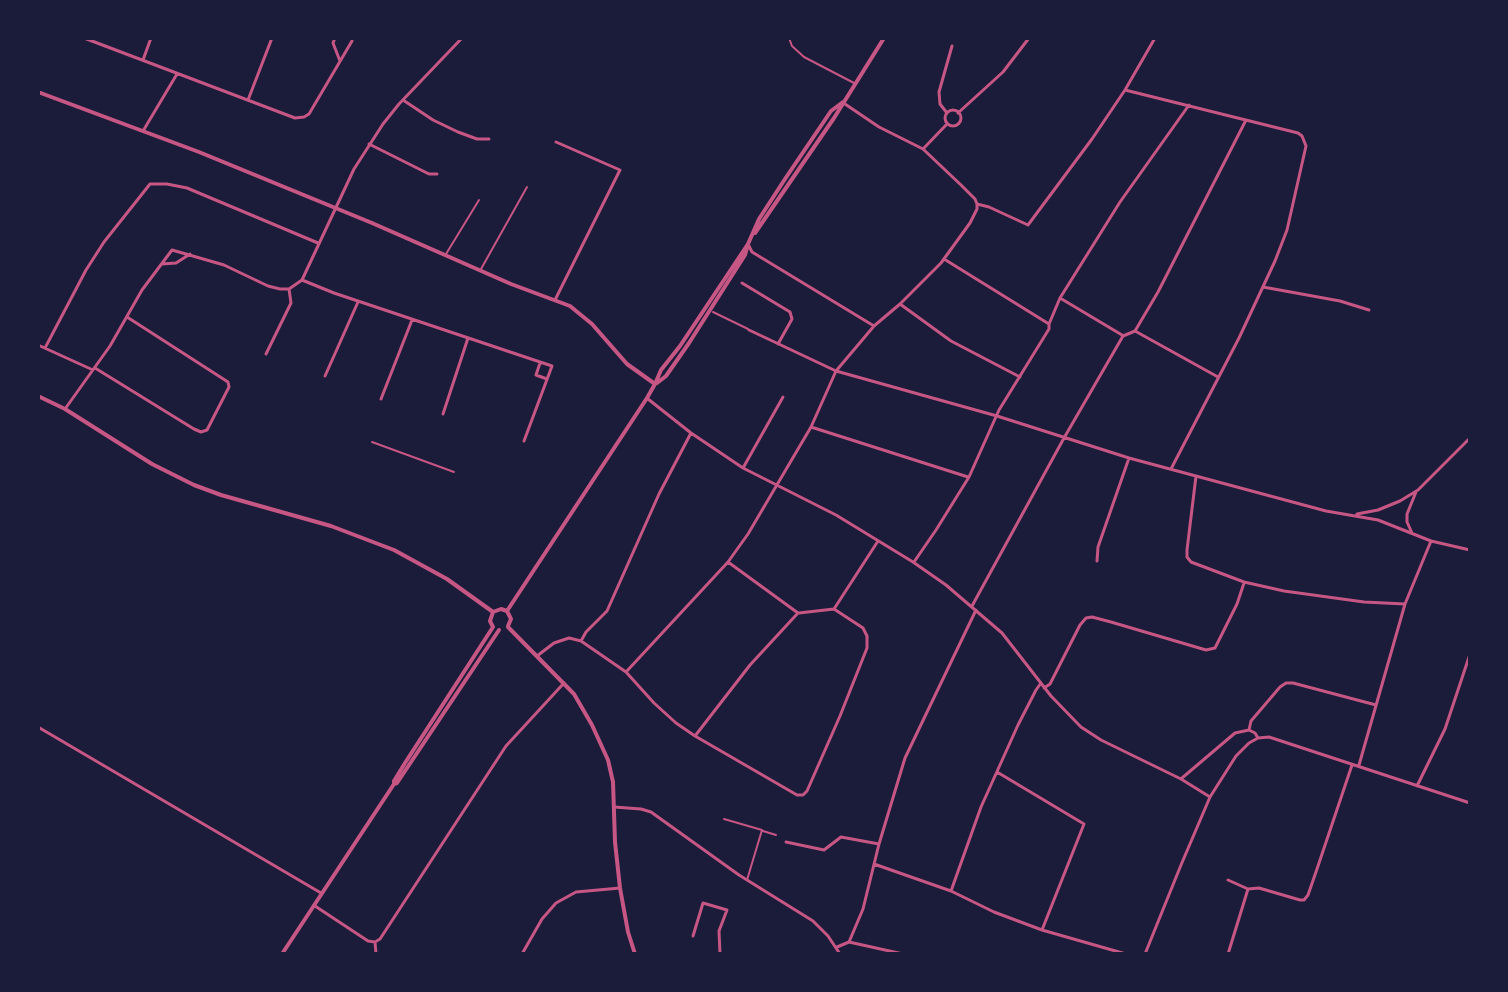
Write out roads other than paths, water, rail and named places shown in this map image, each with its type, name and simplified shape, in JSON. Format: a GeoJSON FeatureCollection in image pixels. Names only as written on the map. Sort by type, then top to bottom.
{"type":"FeatureCollection","features":[{"type":"Feature","properties":{"kind":"street"},"geometry":{"type":"LineString","coordinates":[[86,38],[295,118],[309,114],[352,38]]}},
{"type":"Feature","properties":{"kind":"street"},"geometry":{"type":"LineString","coordinates":[[143,60],[151,38]]}},
{"type":"Feature","properties":{"kind":"street"},"geometry":{"type":"LineString","coordinates":[[248,100],[272,38]]}},
{"type":"Feature","properties":{"kind":"street"},"geometry":{"type":"LineString","coordinates":[[335,38],[333,43],[340,61]]}},
{"type":"Feature","properties":{"kind":"street"},"geometry":{"type":"LineString","coordinates":[[65,409],[172,250],[232,267],[280,289],[289,289],[302,280],[354,169],[369,144],[403,100],[462,38]]}},
{"type":"Feature","properties":{"kind":"street"},"geometry":{"type":"LineString","coordinates":[[789,38],[792,46],[804,57],[855,83]]}},
{"type":"Feature","properties":{"kind":"street"},"geometry":{"type":"LineString","coordinates":[[753,235],[767,219],[884,38]]}},
{"type":"Feature","properties":{"kind":"street"},"geometry":{"type":"LineString","coordinates":[[958,113],[1003,72],[1029,38]]}},
{"type":"Feature","properties":{"kind":"street"},"geometry":{"type":"LineString","coordinates":[[977,204],[1028,225],[1077,161],[1125,90],[1155,38]]}},
{"type":"Feature","properties":{"kind":"street"},"geometry":{"type":"LineString","coordinates":[[947,113],[940,104],[939,92],[952,46]]}},
{"type":"Feature","properties":{"kind":"street"},"geometry":{"type":"LineString","coordinates":[[143,131],[177,74]]}},
{"type":"Feature","properties":{"kind":"street"},"geometry":{"type":"LineString","coordinates":[[1125,90],[1246,120],[1302,136],[1305,141],[1287,230],[1239,338],[1171,469]]}},
{"type":"Feature","properties":{"kind":"street"},"geometry":{"type":"LineString","coordinates":[[38,92],[199,152],[555,300],[581,314],[627,364],[655,384]]}},
{"type":"Feature","properties":{"kind":"street"},"geometry":{"type":"LineString","coordinates":[[403,100],[450,128],[477,139],[489,139]]}},
{"type":"Feature","properties":{"kind":"street"},"geometry":{"type":"LineString","coordinates":[[507,611],[647,398],[665,364],[748,244],[759,219],[831,111],[843,102]]}},
{"type":"Feature","properties":{"kind":"street"},"geometry":{"type":"LineString","coordinates":[[626,672],[728,562],[811,427],[836,371],[874,326],[944,259],[977,209],[975,199],[923,149],[879,127],[843,102]]}},
{"type":"Feature","properties":{"kind":"street"},"geometry":{"type":"LineString","coordinates":[[913,562],[969,477],[999,410],[1049,329],[1060,298],[1120,202],[1189,105]]}},
{"type":"Feature","properties":{"kind":"street"},"geometry":{"type":"LineString","coordinates":[[947,113],[958,113]]}},
{"type":"Feature","properties":{"kind":"street"},"geometry":{"type":"LineString","coordinates":[[947,113],[947,124]]}},
{"type":"Feature","properties":{"kind":"street"},"geometry":{"type":"LineString","coordinates":[[947,124],[958,124],[958,113]]}},
{"type":"Feature","properties":{"kind":"street"},"geometry":{"type":"LineString","coordinates":[[849,942],[863,909],[905,758],[974,608],[1064,438],[1123,336],[1135,331],[1158,292],[1246,120]]}},
{"type":"Feature","properties":{"kind":"street"},"geometry":{"type":"LineString","coordinates":[[824,121],[830,124]]}},
{"type":"Feature","properties":{"kind":"street"},"geometry":{"type":"LineString","coordinates":[[923,149],[947,124]]}},
{"type":"Feature","properties":{"kind":"street"},"geometry":{"type":"LineString","coordinates":[[555,300],[620,170],[556,142]]}},
{"type":"Feature","properties":{"kind":"street"},"geometry":{"type":"LineString","coordinates":[[369,144],[429,174],[437,174]]}},
{"type":"Feature","properties":{"kind":"street"},"geometry":{"type":"LineString","coordinates":[[45,348],[88,267],[150,184],[187,188],[318,243]]}},
{"type":"Feature","properties":{"kind":"street"},"geometry":{"type":"LineString","coordinates":[[481,270],[527,187]]}},
{"type":"Feature","properties":{"kind":"street"},"geometry":{"type":"LineString","coordinates":[[446,255],[479,200]]}},
{"type":"Feature","properties":{"kind":"street"},"geometry":{"type":"LineString","coordinates":[[748,244],[752,252],[874,326]]}},
{"type":"Feature","properties":{"kind":"street"},"geometry":{"type":"LineString","coordinates":[[655,384],[666,376],[745,255],[748,244]]}},
{"type":"Feature","properties":{"kind":"street"},"geometry":{"type":"LineString","coordinates":[[162,264],[176,263],[190,254]]}},
{"type":"Feature","properties":{"kind":"street"},"geometry":{"type":"LineString","coordinates":[[944,259],[1049,324]]}},
{"type":"Feature","properties":{"kind":"street"},"geometry":{"type":"LineString","coordinates":[[302,280],[358,302],[552,366],[524,441]]}},
{"type":"Feature","properties":{"kind":"street"},"geometry":{"type":"LineString","coordinates":[[742,283],[790,312],[792,317],[778,344]]}},
{"type":"Feature","properties":{"kind":"street"},"geometry":{"type":"LineString","coordinates":[[1263,287],[1340,301],[1369,310]]}},
{"type":"Feature","properties":{"kind":"street"},"geometry":{"type":"LineString","coordinates":[[266,354],[291,303],[289,289]]}},
{"type":"Feature","properties":{"kind":"street"},"geometry":{"type":"LineString","coordinates":[[1060,298],[1123,336]]}},
{"type":"Feature","properties":{"kind":"street"},"geometry":{"type":"LineString","coordinates":[[325,376],[358,302]]}},
{"type":"Feature","properties":{"kind":"street"},"geometry":{"type":"LineString","coordinates":[[900,304],[951,341],[1021,377]]}},
{"type":"Feature","properties":{"kind":"street"},"geometry":{"type":"LineString","coordinates":[[713,312],[836,371],[997,416],[1129,458],[1326,511],[1378,520],[1431,541],[1470,550]]}},
{"type":"Feature","properties":{"kind":"street"},"geometry":{"type":"LineString","coordinates":[[38,345],[94,369],[201,432],[207,430],[229,387],[228,382],[127,317]]}},
{"type":"Feature","properties":{"kind":"street"},"geometry":{"type":"LineString","coordinates":[[381,399],[412,320]]}},
{"type":"Feature","properties":{"kind":"street"},"geometry":{"type":"LineString","coordinates":[[1135,331],[1218,377]]}},
{"type":"Feature","properties":{"kind":"street"},"geometry":{"type":"LineString","coordinates":[[443,414],[468,338]]}},
{"type":"Feature","properties":{"kind":"street"},"geometry":{"type":"LineString","coordinates":[[540,362],[536,375],[547,379]]}},
{"type":"Feature","properties":{"kind":"street"},"geometry":{"type":"LineString","coordinates":[[665,364],[671,368]]}},
{"type":"Feature","properties":{"kind":"street"},"geometry":{"type":"LineString","coordinates":[[38,396],[65,409],[152,464],[194,485],[331,526],[394,550],[447,579],[493,612]]}},
{"type":"Feature","properties":{"kind":"street"},"geometry":{"type":"LineString","coordinates":[[743,468],[783,397]]}},
{"type":"Feature","properties":{"kind":"street"},"geometry":{"type":"LineString","coordinates":[[647,398],[743,468],[824,509],[913,562],[1002,633],[1068,715],[1089,733],[1210,797]]}},
{"type":"Feature","properties":{"kind":"street"},"geometry":{"type":"LineString","coordinates":[[811,427],[969,477]]}},
{"type":"Feature","properties":{"kind":"street"},"geometry":{"type":"LineString","coordinates":[[581,641],[607,611],[659,494],[691,433]]}},
{"type":"Feature","properties":{"kind":"street"},"geometry":{"type":"LineString","coordinates":[[1353,515],[1378,510],[1418,490],[1470,438]]}},
{"type":"Feature","properties":{"kind":"street"},"geometry":{"type":"LineString","coordinates":[[372,442],[454,472]]}},
{"type":"Feature","properties":{"kind":"street"},"geometry":{"type":"LineString","coordinates":[[1097,561],[1098,547],[1129,458]]}},
{"type":"Feature","properties":{"kind":"street"},"geometry":{"type":"LineString","coordinates":[[1196,476],[1187,557],[1191,562],[1244,582],[1326,598],[1405,604]]}},
{"type":"Feature","properties":{"kind":"street"},"geometry":{"type":"LineString","coordinates":[[1412,533],[1407,514],[1418,490]]}},
{"type":"Feature","properties":{"kind":"street"},"geometry":{"type":"LineString","coordinates":[[834,609],[878,541]]}},
{"type":"Feature","properties":{"kind":"street"},"geometry":{"type":"LineString","coordinates":[[1359,767],[1405,604],[1431,541]]}},
{"type":"Feature","properties":{"kind":"street"},"geometry":{"type":"LineString","coordinates":[[728,562],[798,613]]}},
{"type":"Feature","properties":{"kind":"street"},"geometry":{"type":"LineString","coordinates":[[951,891],[981,807],[1018,725],[1037,687],[1050,684],[1086,618],[1092,617],[1211,650],[1220,640],[1244,582]]}},
{"type":"Feature","properties":{"kind":"street"},"geometry":{"type":"LineString","coordinates":[[493,612],[501,609],[507,611],[511,619],[508,627]]}},
{"type":"Feature","properties":{"kind":"street"},"geometry":{"type":"LineString","coordinates":[[537,656],[554,643],[569,638],[581,641],[626,672],[676,723],[695,736],[797,795],[803,795],[848,699],[867,648],[863,628],[834,609],[798,613],[750,665],[695,736]]}},
{"type":"Feature","properties":{"kind":"street"},"geometry":{"type":"LineString","coordinates":[[493,612],[490,621],[496,628]]}},
{"type":"Feature","properties":{"kind":"street"},"geometry":{"type":"LineString","coordinates":[[496,628],[508,627],[574,694],[608,760],[613,782],[620,888],[635,954]]}},
{"type":"Feature","properties":{"kind":"street"},"geometry":{"type":"LineString","coordinates":[[282,954],[496,628]]}},
{"type":"Feature","properties":{"kind":"street"},"geometry":{"type":"LineString","coordinates":[[1417,786],[1445,729],[1470,654]]}},
{"type":"Feature","properties":{"kind":"street"},"geometry":{"type":"LineString","coordinates":[[314,905],[368,941],[380,939],[506,746],[564,683]]}},
{"type":"Feature","properties":{"kind":"street"},"geometry":{"type":"LineString","coordinates":[[1249,730],[1251,721],[1286,683],[1376,705]]}},
{"type":"Feature","properties":{"kind":"street"},"geometry":{"type":"LineString","coordinates":[[38,727],[322,894]]}},
{"type":"Feature","properties":{"kind":"street"},"geometry":{"type":"LineString","coordinates":[[1181,779],[1235,733],[1249,730],[1258,738]]}},
{"type":"Feature","properties":{"kind":"street"},"geometry":{"type":"LineString","coordinates":[[1145,954],[1210,797],[1236,756],[1258,738],[1269,737],[1470,803]]}},
{"type":"Feature","properties":{"kind":"street"},"geometry":{"type":"LineString","coordinates":[[1228,880],[1248,889],[1259,888],[1304,900],[1352,765]]}},
{"type":"Feature","properties":{"kind":"street"},"geometry":{"type":"LineString","coordinates":[[997,772],[1084,824],[1042,930]]}},
{"type":"Feature","properties":{"kind":"street"},"geometry":{"type":"LineString","coordinates":[[614,807],[651,812],[747,880],[813,921],[840,954]]}},
{"type":"Feature","properties":{"kind":"street"},"geometry":{"type":"LineString","coordinates":[[724,819],[776,835]]}},
{"type":"Feature","properties":{"kind":"street"},"geometry":{"type":"LineString","coordinates":[[747,880],[762,830]]}},
{"type":"Feature","properties":{"kind":"street"},"geometry":{"type":"LineString","coordinates":[[786,842],[824,850],[841,837],[879,844]]}},
{"type":"Feature","properties":{"kind":"street"},"geometry":{"type":"LineString","coordinates":[[874,864],[951,891],[1042,930],[1126,954]]}},
{"type":"Feature","properties":{"kind":"street"},"geometry":{"type":"LineString","coordinates":[[522,954],[542,919],[556,903],[576,892],[620,888]]}},
{"type":"Feature","properties":{"kind":"street"},"geometry":{"type":"LineString","coordinates":[[1228,954],[1248,889]]}},
{"type":"Feature","properties":{"kind":"street"},"geometry":{"type":"LineString","coordinates":[[693,936],[703,903],[727,910],[719,931],[720,954]]}},
{"type":"Feature","properties":{"kind":"street"},"geometry":{"type":"LineString","coordinates":[[375,942],[376,954]]}},
{"type":"Feature","properties":{"kind":"street"},"geometry":{"type":"LineString","coordinates":[[837,947],[849,942],[903,954]]}}]}
